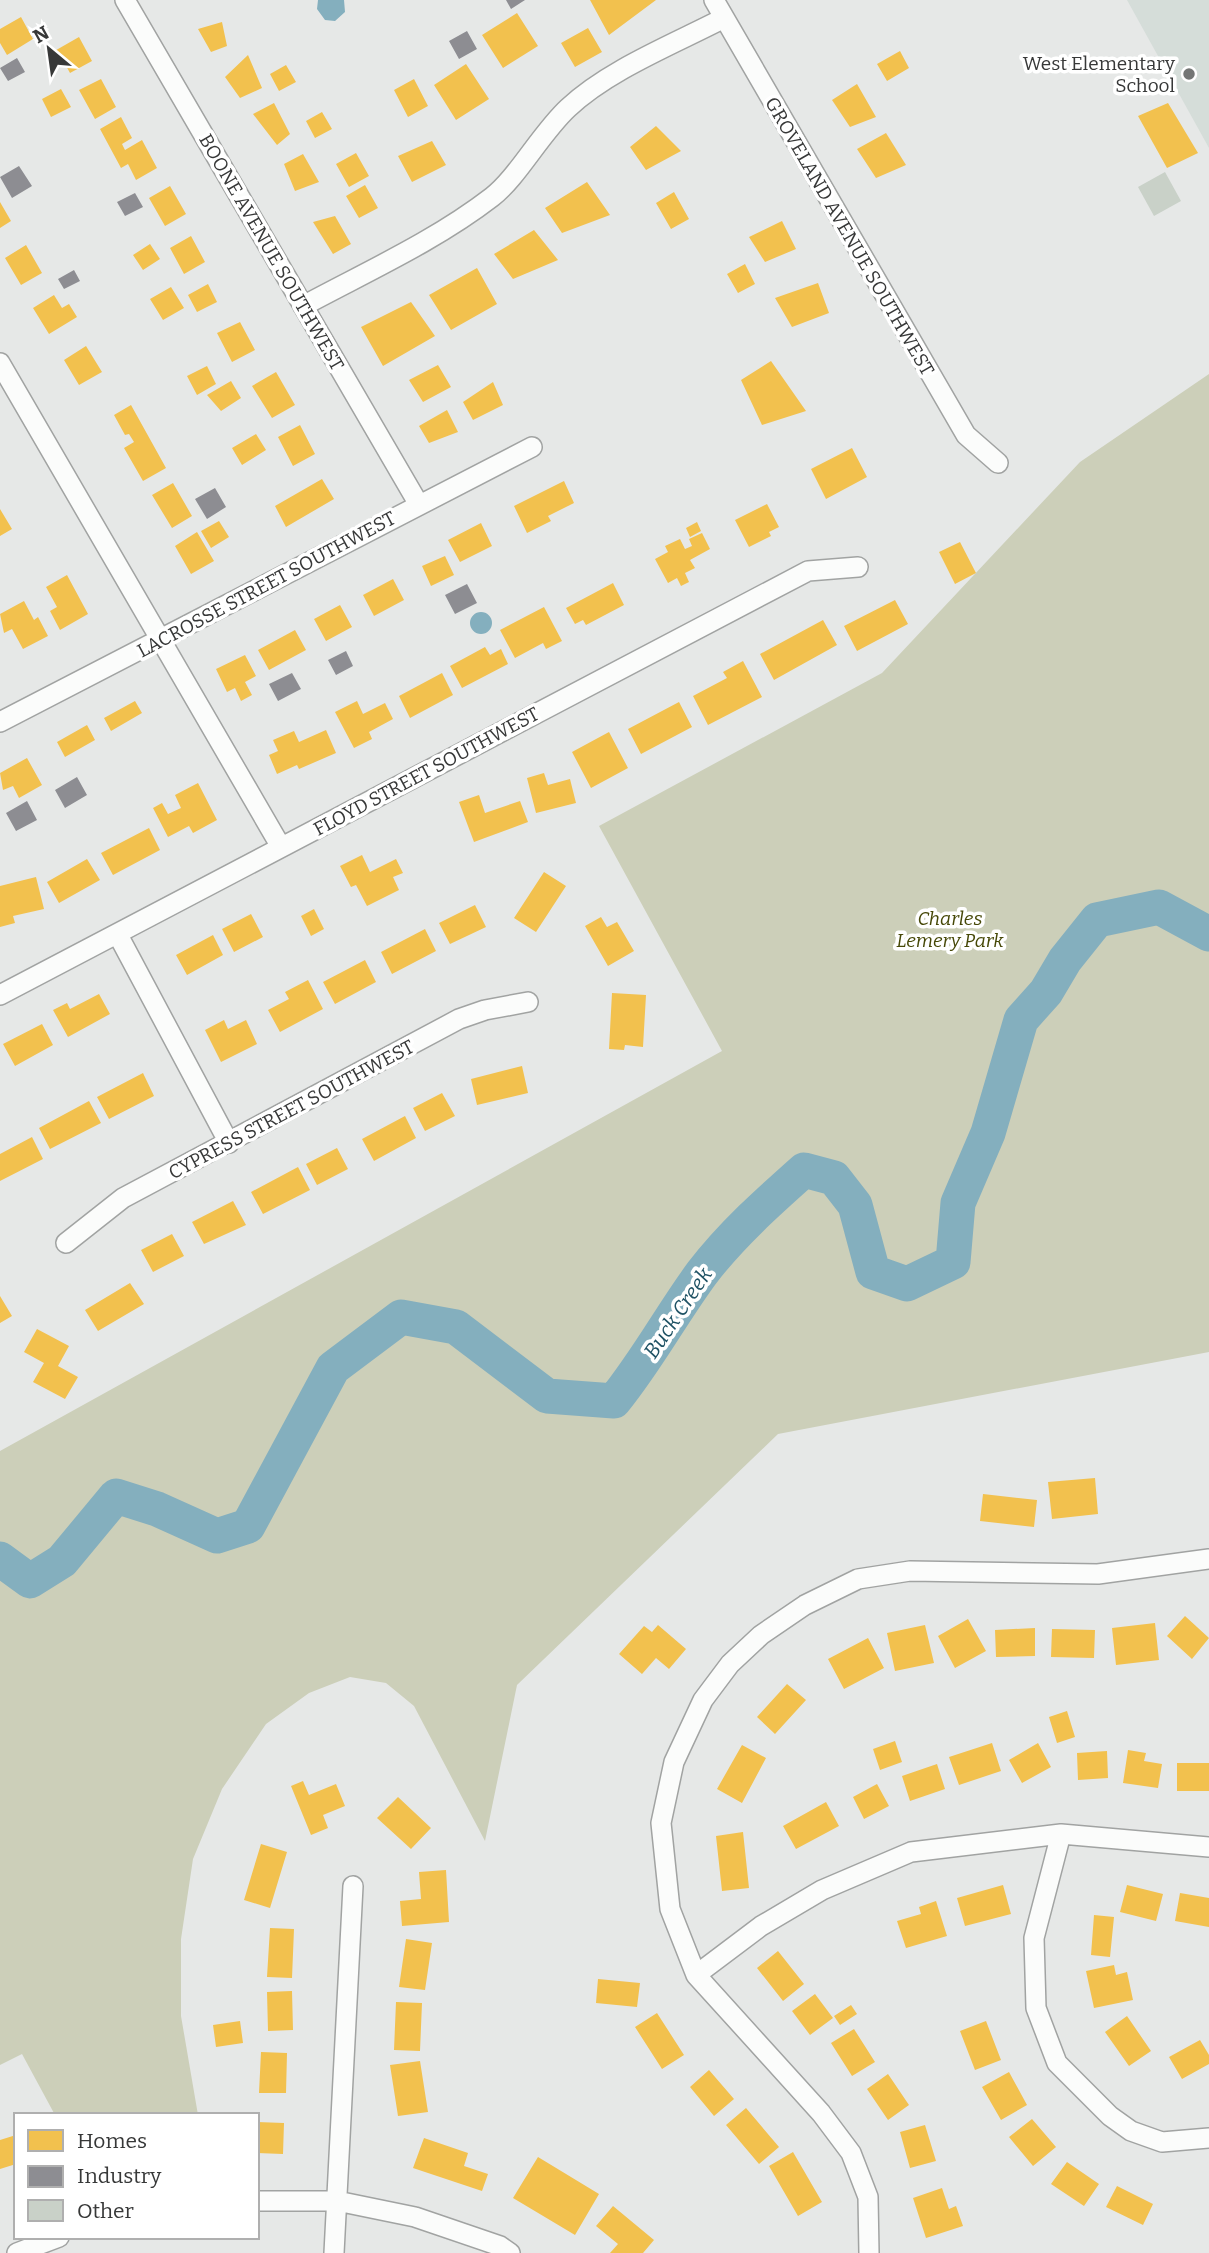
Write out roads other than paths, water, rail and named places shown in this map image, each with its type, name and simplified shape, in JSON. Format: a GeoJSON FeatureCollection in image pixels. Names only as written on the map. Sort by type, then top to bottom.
{"type":"FeatureCollection","features":[{"type":"Feature","properties":{"kind":"street","name":"BOONE AVENUE SOUTHWEST"},"geometry":{"type":"LineString","coordinates":[[125,0],[418,503]]}},
{"type":"Feature","properties":{"kind":"street","name":"GROVELAND AVENUE SOUTHWEST"},"geometry":{"type":"LineString","coordinates":[[714,0],[966,435],[998,463]]}},
{"type":"Feature","properties":{"kind":"street"},"geometry":{"type":"LineString","coordinates":[[303,306],[462,220],[496,194],[549,127],[571,105],[599,84],[724,18]]}},
{"type":"Feature","properties":{"kind":"street"},"geometry":{"type":"LineString","coordinates":[[0,363],[281,846]]}},
{"type":"Feature","properties":{"kind":"street","name":"LACROSSE STREET SOUTHWEST"},"geometry":{"type":"LineString","coordinates":[[0,722],[418,503],[532,447]]}},
{"type":"Feature","properties":{"kind":"street","name":"FLOYD STREET SOUTHWEST"},"geometry":{"type":"LineString","coordinates":[[0,995],[808,572],[858,567]]}},
{"type":"Feature","properties":{"kind":"street"},"geometry":{"type":"LineString","coordinates":[[118,935],[229,1143]]}},
{"type":"Feature","properties":{"kind":"street","name":"CYPRESS STREET SOUTHWEST"},"geometry":{"type":"LineString","coordinates":[[66,1243],[124,1198],[459,1019],[485,1010],[528,1002]]}},
{"type":"Feature","properties":{"kind":"street"},"geometry":{"type":"LineString","coordinates":[[869,2253],[868,2197],[851,2153],[821,2113],[696,1975],[670,1909],[661,1823],[674,1762],[704,1700],[730,1664],[761,1636],[804,1605],[858,1579],[910,1571],[1098,1574],[1209,1559]]}},
{"type":"Feature","properties":{"kind":"street"},"geometry":{"type":"LineString","coordinates":[[696,1975],[761,1926],[822,1890],[911,1852],[1061,1834],[1209,1847]]}},
{"type":"Feature","properties":{"kind":"street"},"geometry":{"type":"LineString","coordinates":[[1061,1834],[1034,1938],[1036,2008],[1057,2063],[1110,2116],[1131,2131],[1162,2142],[1209,2138]]}},
{"type":"Feature","properties":{"kind":"street"},"geometry":{"type":"LineString","coordinates":[[334,2253],[353,1886]]}},
{"type":"Feature","properties":{"kind":"street"},"geometry":{"type":"LineString","coordinates":[[259,2201],[337,2201],[415,2217],[500,2246],[510,2253]]}},
{"type":"Feature","properties":{"kind":"street"},"geometry":{"type":"LineString","coordinates":[[17,2253],[54,2239]]}},
{"type":"Feature","properties":{"kind":"water"},"geometry":{"type":"Polygon","coordinates":[[[318,0],[344,0],[345,12],[335,21],[325,20],[317,9],[318,0]]]}},
{"type":"Feature","properties":{"kind":"water"},"geometry":{"type":"Polygon","coordinates":[[[481,612],[489,615],[492,623],[489,631],[481,634],[473,631],[470,623],[473,615],[481,612]]]}},
{"type":"Feature","properties":{"kind":"waterway","name":"Buck Creek"},"geometry":{"type":"LineString","coordinates":[[0,1559],[30,1581],[62,1561],[116,1496],[157,1509],[217,1536],[248,1526],[333,1368],[401,1317],[456,1327],[547,1396],[614,1401],[702,1273],[751,1219],[804,1170],[834,1178],[855,1205],[873,1272],[907,1284],[953,1262],[958,1203],[988,1133],[1021,1020],[1046,992],[1065,960],[1097,920],[1159,907],[1209,934]]}},
{"type":"Feature","properties":{"kind":"place","name":"West Elementary School"},"geometry":{"type":"Point","coordinates":[1189,74]}},
{"type":"Feature","properties":{"kind":"park label","name":"Charles Lemery Park"},"geometry":{"type":"Point","coordinates":[950,929]}}]}
